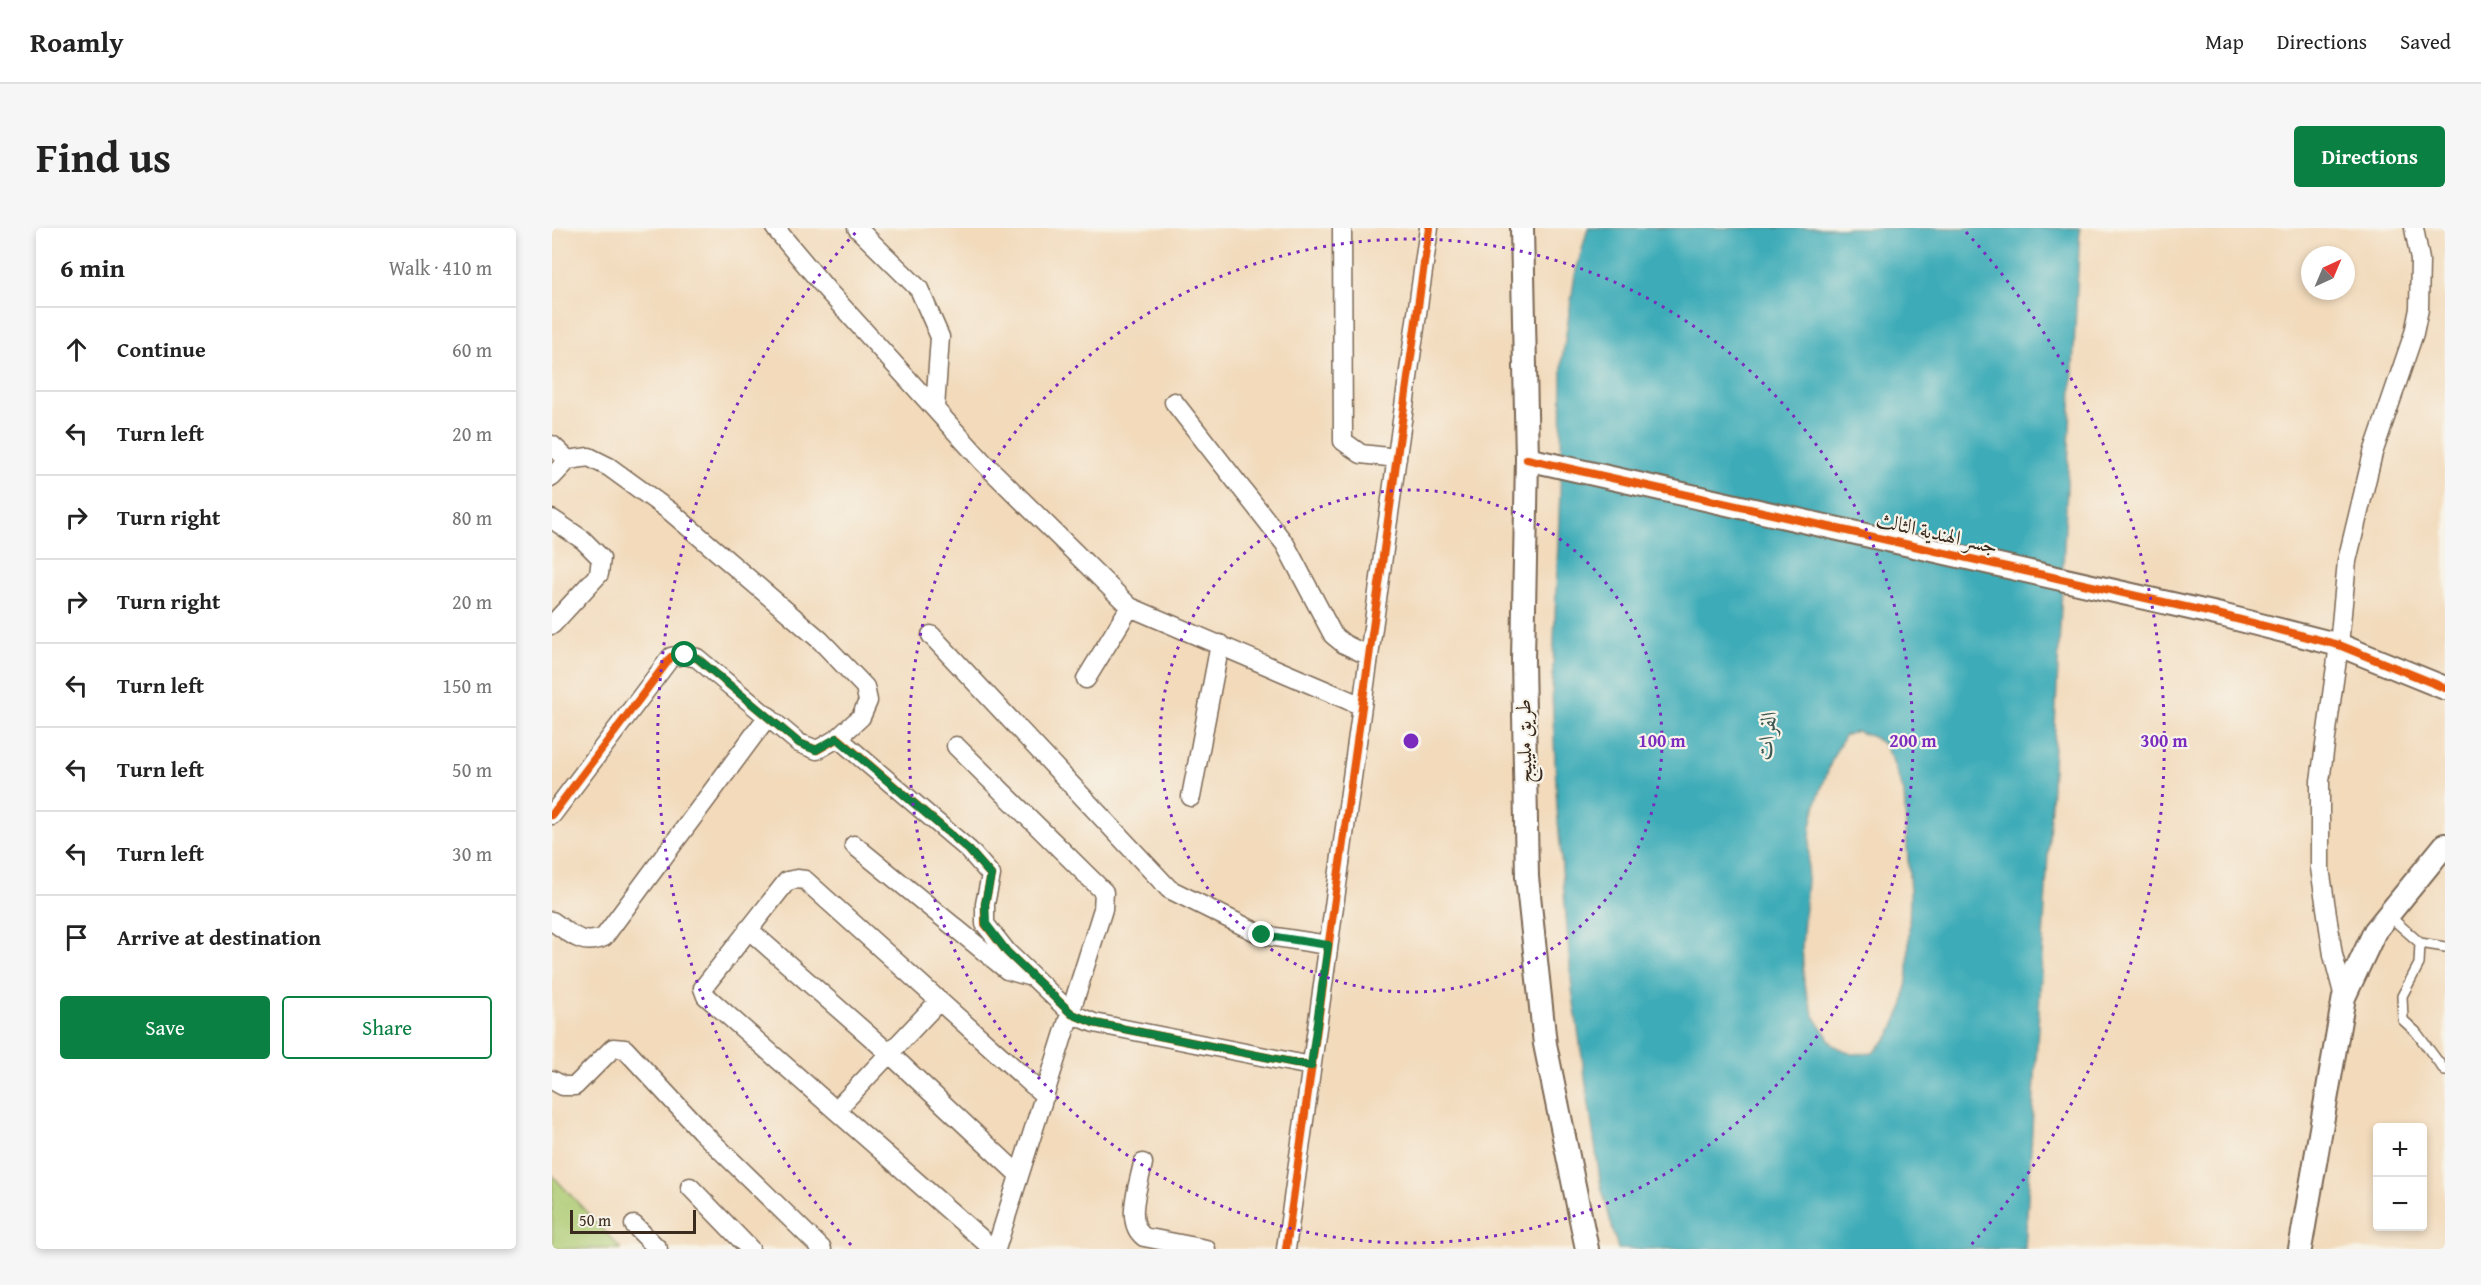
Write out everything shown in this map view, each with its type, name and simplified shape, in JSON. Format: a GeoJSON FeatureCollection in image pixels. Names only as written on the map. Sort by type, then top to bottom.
{"type":"FeatureCollection","features":[{"type":"Feature","properties":{"kind":"street"},"geometry":{"type":"LineString","coordinates":[[774,228],[983,462],[1130,607],[1362,706]]}},
{"type":"Feature","properties":{"kind":"street"},"geometry":{"type":"LineString","coordinates":[[857,228],[919,290],[928,309],[940,337],[935,408]]}},
{"type":"Feature","properties":{"kind":"street"},"geometry":{"type":"LineString","coordinates":[[1342,228],[1343,441],[1361,454],[1397,458]]}},
{"type":"Feature","properties":{"kind":"street"},"geometry":{"type":"LineString","coordinates":[[1286,1249],[1429,228]]}},
{"type":"Feature","properties":{"kind":"street","name":"طريق مليبيج"},"geometry":{"type":"LineString","coordinates":[[1522,228],[1527,459],[1523,659],[1527,877],[1545,1044],[1587,1249]]}},
{"type":"Feature","properties":{"kind":"street"},"geometry":{"type":"LineString","coordinates":[[2344,997],[2325,912],[2318,825],[2320,781],[2339,645],[2347,561],[2373,453],[2414,333],[2419,309],[2420,260],[2414,228]]}},
{"type":"Feature","properties":{"kind":"street"},"geometry":{"type":"LineString","coordinates":[[1174,402],[1286,544],[1333,635],[1344,644],[1369,656]]}},
{"type":"Feature","properties":{"kind":"street"},"geometry":{"type":"LineString","coordinates":[[552,446],[568,460]]}},
{"type":"Feature","properties":{"kind":"street"},"geometry":{"type":"LineString","coordinates":[[552,477],[568,460],[589,457],[609,467],[671,512],[835,655],[865,687],[868,701],[861,717],[837,738],[816,750],[799,743],[697,658],[685,655],[671,657],[552,815]]}},
{"type":"Feature","properties":{"kind":"street","name":"جسر الهندية الثالث"},"geometry":{"type":"LineString","coordinates":[[1527,459],[2221,615],[2339,645],[2445,688]]}},
{"type":"Feature","properties":{"kind":"street"},"geometry":{"type":"LineString","coordinates":[[552,519],[583,540],[601,558],[599,574],[552,625]]}},
{"type":"Feature","properties":{"kind":"street"},"geometry":{"type":"LineString","coordinates":[[1086,679],[1130,607]]}},
{"type":"Feature","properties":{"kind":"street"},"geometry":{"type":"LineString","coordinates":[[931,635],[1169,889],[1262,935],[1328,945]]}},
{"type":"Feature","properties":{"kind":"street"},"geometry":{"type":"LineString","coordinates":[[1191,797],[1220,644]]}},
{"type":"Feature","properties":{"kind":"street"},"geometry":{"type":"LineString","coordinates":[[552,921],[586,942],[593,942],[604,936],[768,716]]}},
{"type":"Feature","properties":{"kind":"street"},"geometry":{"type":"LineString","coordinates":[[837,738],[969,850],[991,875],[985,904],[986,924],[1007,952],[1072,1014],[1094,1023],[1311,1066]]}},
{"type":"Feature","properties":{"kind":"street"},"geometry":{"type":"LineString","coordinates":[[956,746],[1104,892],[1103,909],[1072,1014],[1019,1175],[994,1249],[706,996],[703,988],[787,881],[805,880],[1045,1096]]}},
{"type":"Feature","properties":{"kind":"street"},"geometry":{"type":"LineString","coordinates":[[854,844],[1007,969],[1033,978]]}},
{"type":"Feature","properties":{"kind":"street"},"geometry":{"type":"LineString","coordinates":[[2300,1249],[2344,997],[2375,931],[2445,845]]}},
{"type":"Feature","properties":{"kind":"street"},"geometry":{"type":"LineString","coordinates":[[748,929],[890,1054],[1019,1175]]}},
{"type":"Feature","properties":{"kind":"street"},"geometry":{"type":"LineString","coordinates":[[836,1110],[939,1001]]}},
{"type":"Feature","properties":{"kind":"street"},"geometry":{"type":"LineString","coordinates":[[552,1080],[563,1086],[575,1086],[613,1048],[625,1049],[701,1131],[822,1249]]}},
{"type":"Feature","properties":{"kind":"street"},"geometry":{"type":"LineString","coordinates":[[1143,1163],[1133,1218],[1137,1232],[1144,1238],[1206,1249]]}},
{"type":"Feature","properties":{"kind":"street"},"geometry":{"type":"LineString","coordinates":[[690,1187],[750,1249]]}},
{"type":"Feature","properties":{"kind":"street"},"geometry":{"type":"LineString","coordinates":[[634,1225],[658,1249]]}},
{"type":"Feature","properties":{"kind":"lane"},"geometry":{"type":"LineString","coordinates":[[2388,915],[2420,943],[2445,947]]}},
{"type":"Feature","properties":{"kind":"lane"},"geometry":{"type":"LineString","coordinates":[[2420,943],[2419,964],[2402,996],[2403,1020],[2416,1032],[2445,1071]]}},
{"type":"Feature","properties":{"kind":"green space"},"geometry":{"type":"Polygon","coordinates":[[[552,1175],[621,1249],[552,1249],[552,1175]]]}},
{"type":"Feature","properties":{"kind":"water","name":"الفرات"},"geometry":{"type":"Polygon","coordinates":[[[1588,228],[2080,228],[2052,786],[2025,1249],[1618,1249],[1601,1186],[1572,989],[1557,808],[1552,692],[1561,467],[1562,360],[1575,275],[1588,228]],[[1856,731],[1844,736],[1833,757],[1816,803],[1811,826],[1802,946],[1804,984],[1814,1016],[1833,1045],[1852,1054],[1873,1053],[1890,1035],[1904,1004],[1908,972],[1910,893],[1904,793],[1891,757],[1883,744],[1873,737],[1856,731]]]}},
{"type":"Feature","properties":{"kind":"cycle path"},"geometry":{"type":"LineString","coordinates":[[1286,1249],[1429,228]]}},
{"type":"Feature","properties":{"kind":"cycle path"},"geometry":{"type":"LineString","coordinates":[[1527,459],[2221,615],[2339,645],[2445,688]]}},
{"type":"Feature","properties":{"kind":"cycle path"},"geometry":{"type":"LineString","coordinates":[[552,815],[671,657],[685,655],[697,658],[799,743],[817,750],[838,738],[969,850],[991,875],[985,904],[985,924],[1007,952],[1072,1014],[1094,1023],[1311,1066]]}},
{"type":"Feature","properties":{"kind":"route"},"geometry":{"type":"LineString","coordinates":[[685,655],[697,658],[799,743],[816,750],[837,738],[969,850],[991,875],[985,904],[986,924],[1007,952],[1072,1014],[1094,1023],[1311,1066],[1328,945],[1262,935]]}}]}
